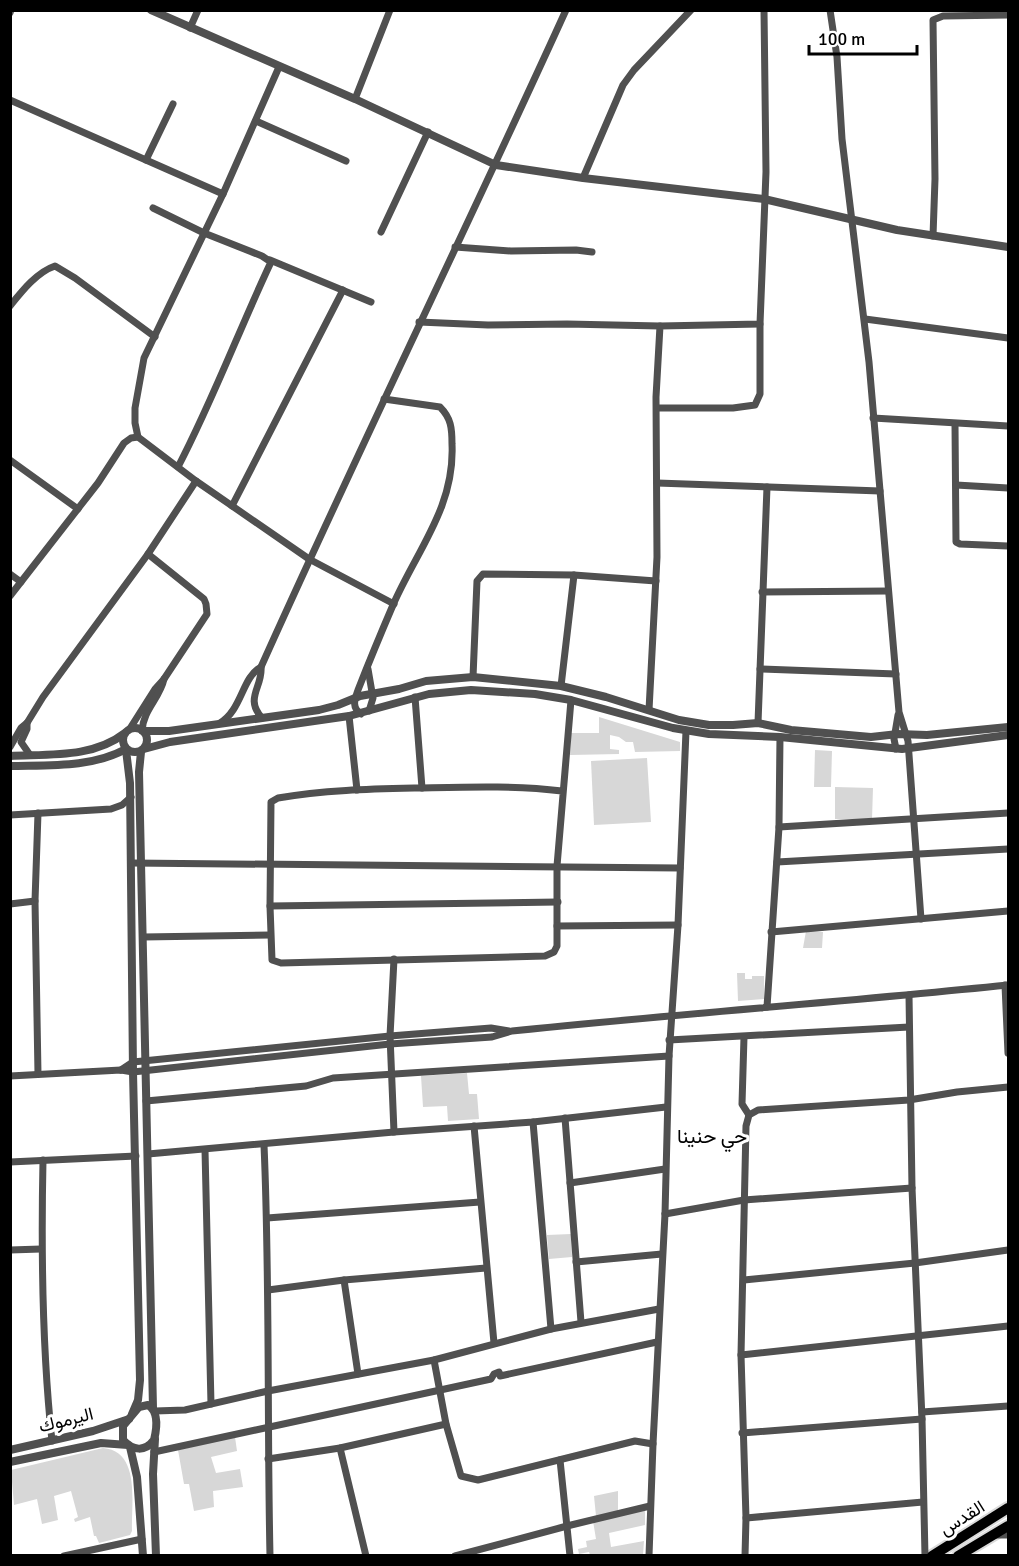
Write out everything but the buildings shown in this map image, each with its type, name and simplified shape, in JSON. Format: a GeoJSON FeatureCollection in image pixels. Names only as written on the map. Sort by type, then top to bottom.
{"type":"FeatureCollection","features":[{"type":"Feature","properties":{"kind":"main road","name":"القدس"},"geometry":{"type":"LineString","coordinates":[[932,1556],[1008,1508]]}},
{"type":"Feature","properties":{"kind":"main road","name":"القدس"},"geometry":{"type":"LineString","coordinates":[[958,1556],[1008,1526]]}},
{"type":"Feature","properties":{"kind":"street"},"geometry":{"type":"LineString","coordinates":[[151,10],[355,99],[495,165],[583,178],[764,199],[897,230],[1008,247]]}},
{"type":"Feature","properties":{"kind":"street"},"geometry":{"type":"LineString","coordinates":[[190,28],[198,10]]}},
{"type":"Feature","properties":{"kind":"street"},"geometry":{"type":"LineString","coordinates":[[355,99],[390,10]]}},
{"type":"Feature","properties":{"kind":"street"},"geometry":{"type":"LineString","coordinates":[[262,718],[255,709],[254,698],[261,667],[419,322],[495,165],[566,10]]}},
{"type":"Feature","properties":{"kind":"street"},"geometry":{"type":"LineString","coordinates":[[583,178],[623,85],[634,70],[691,10]]}},
{"type":"Feature","properties":{"kind":"street"},"geometry":{"type":"LineString","coordinates":[[657,408],[734,408],[755,405],[760,394],[760,324],[766,172],[764,10]]}},
{"type":"Feature","properties":{"kind":"street"},"geometry":{"type":"LineString","coordinates":[[830,10],[837,57],[842,139],[865,320],[899,712],[908,748],[921,919]]}},
{"type":"Feature","properties":{"kind":"street"},"geometry":{"type":"LineString","coordinates":[[933,236],[935,179],[932,22],[937,17],[966,13],[1008,15]]}},
{"type":"Feature","properties":{"kind":"street"},"geometry":{"type":"LineString","coordinates":[[279,67],[223,194],[144,358],[135,408],[135,423],[138,436],[196,481],[309,559],[394,604]]}},
{"type":"Feature","properties":{"kind":"street"},"geometry":{"type":"LineString","coordinates":[[10,100],[223,194]]}},
{"type":"Feature","properties":{"kind":"street"},"geometry":{"type":"LineString","coordinates":[[146,160],[173,104]]}},
{"type":"Feature","properties":{"kind":"street"},"geometry":{"type":"LineString","coordinates":[[256,121],[346,161]]}},
{"type":"Feature","properties":{"kind":"street"},"geometry":{"type":"LineString","coordinates":[[381,232],[428,132]]}},
{"type":"Feature","properties":{"kind":"street"},"geometry":{"type":"LineString","coordinates":[[153,208],[204,233],[371,302]]}},
{"type":"Feature","properties":{"kind":"street"},"geometry":{"type":"LineString","coordinates":[[454,247],[511,251],[576,250],[592,252]]}},
{"type":"Feature","properties":{"kind":"street"},"geometry":{"type":"LineString","coordinates":[[178,467],[198,429],[270,260]]}},
{"type":"Feature","properties":{"kind":"street"},"geometry":{"type":"LineString","coordinates":[[10,306],[22,291],[47,268],[55,266],[155,337]]}},
{"type":"Feature","properties":{"kind":"street"},"geometry":{"type":"LineString","coordinates":[[232,506],[343,290]]}},
{"type":"Feature","properties":{"kind":"street"},"geometry":{"type":"LineString","coordinates":[[865,320],[1008,338]]}},
{"type":"Feature","properties":{"kind":"street"},"geometry":{"type":"LineString","coordinates":[[419,322],[488,325],[760,324]]}},
{"type":"Feature","properties":{"kind":"street"},"geometry":{"type":"LineString","coordinates":[[650,710],[656,581],[660,326]]}},
{"type":"Feature","properties":{"kind":"street"},"geometry":{"type":"LineString","coordinates":[[365,712],[355,707],[355,698],[394,604],[429,537],[451,482],[451,420],[440,406],[384,399]]}},
{"type":"Feature","properties":{"kind":"street"},"geometry":{"type":"LineString","coordinates":[[873,418],[1008,426]]}},
{"type":"Feature","properties":{"kind":"street"},"geometry":{"type":"LineString","coordinates":[[955,424],[956,542],[1008,546]]}},
{"type":"Feature","properties":{"kind":"street"},"geometry":{"type":"LineString","coordinates":[[10,596],[98,483],[124,443],[138,436]]}},
{"type":"Feature","properties":{"kind":"street"},"geometry":{"type":"LineString","coordinates":[[10,460],[78,509]]}},
{"type":"Feature","properties":{"kind":"street"},"geometry":{"type":"LineString","coordinates":[[10,747],[43,697],[148,554],[196,481]]}},
{"type":"Feature","properties":{"kind":"street"},"geometry":{"type":"LineString","coordinates":[[657,483],[880,491]]}},
{"type":"Feature","properties":{"kind":"street"},"geometry":{"type":"LineString","coordinates":[[956,485],[1008,488]]}},
{"type":"Feature","properties":{"kind":"street"},"geometry":{"type":"LineString","coordinates":[[758,736],[765,731],[759,723],[767,487]]}},
{"type":"Feature","properties":{"kind":"street"},"geometry":{"type":"LineString","coordinates":[[148,554],[200,595],[208,609],[205,620],[155,689],[122,741],[126,750],[140,819],[142,863],[156,1556]]}},
{"type":"Feature","properties":{"kind":"street"},"geometry":{"type":"LineString","coordinates":[[473,676],[478,578],[487,573],[574,575],[656,581]]}},
{"type":"Feature","properties":{"kind":"street"},"geometry":{"type":"LineString","coordinates":[[10,574],[21,582]]}},
{"type":"Feature","properties":{"kind":"street"},"geometry":{"type":"LineString","coordinates":[[561,686],[574,575]]}},
{"type":"Feature","properties":{"kind":"street"},"geometry":{"type":"LineString","coordinates":[[762,592],[888,591]]}},
{"type":"Feature","properties":{"kind":"street"},"geometry":{"type":"LineString","coordinates":[[365,712],[373,703],[368,666]]}},
{"type":"Feature","properties":{"kind":"street"},"geometry":{"type":"LineString","coordinates":[[220,723],[231,714],[254,672],[261,667]]}},
{"type":"Feature","properties":{"kind":"street"},"geometry":{"type":"LineString","coordinates":[[760,669],[896,674]]}},
{"type":"Feature","properties":{"kind":"street"},"geometry":{"type":"LineString","coordinates":[[10,756],[87,752],[107,745],[127,731],[138,728],[143,731],[161,732],[328,708],[372,693],[441,678],[473,676],[561,686],[679,720],[699,723],[733,725],[759,723],[853,736],[920,736],[1008,727]]}},
{"type":"Feature","properties":{"kind":"street"},"geometry":{"type":"LineString","coordinates":[[131,1417],[138,1400],[140,1380],[133,1072],[131,819],[142,750],[147,740],[143,731],[145,715],[164,679]]}},
{"type":"Feature","properties":{"kind":"street"},"geometry":{"type":"LineString","coordinates":[[10,766],[87,763],[126,750],[136,753],[170,742],[349,716],[415,697],[471,690],[535,694],[571,700],[686,731],[780,737],[897,749],[1008,735]]}},
{"type":"Feature","properties":{"kind":"street"},"geometry":{"type":"LineString","coordinates":[[415,697],[422,788]]}},
{"type":"Feature","properties":{"kind":"street"},"geometry":{"type":"LineString","coordinates":[[562,791],[532,787],[357,790],[286,797],[271,802],[270,935],[272,960],[275,962],[545,956],[557,948],[562,791],[571,700]]}},
{"type":"Feature","properties":{"kind":"street"},"geometry":{"type":"LineString","coordinates":[[897,749],[894,735],[899,712]]}},
{"type":"Feature","properties":{"kind":"street"},"geometry":{"type":"LineString","coordinates":[[349,716],[357,790]]}},
{"type":"Feature","properties":{"kind":"street"},"geometry":{"type":"LineString","coordinates":[[27,723],[27,729],[21,742],[30,755]]}},
{"type":"Feature","properties":{"kind":"street"},"geometry":{"type":"LineString","coordinates":[[758,736],[751,731],[759,723]]}},
{"type":"Feature","properties":{"kind":"street"},"geometry":{"type":"LineString","coordinates":[[649,1556],[670,1014],[678,925],[686,731]]}},
{"type":"Feature","properties":{"kind":"street"},"geometry":{"type":"LineString","coordinates":[[767,1007],[779,827],[780,737]]}},
{"type":"Feature","properties":{"kind":"street"},"geometry":{"type":"LineString","coordinates":[[10,815],[111,809],[135,797]]}},
{"type":"Feature","properties":{"kind":"street"},"geometry":{"type":"LineString","coordinates":[[111,809],[122,812],[131,819],[140,819]]}},
{"type":"Feature","properties":{"kind":"street"},"geometry":{"type":"LineString","coordinates":[[38,813],[35,902],[38,1074]]}},
{"type":"Feature","properties":{"kind":"street"},"geometry":{"type":"LineString","coordinates":[[779,827],[1008,813]]}},
{"type":"Feature","properties":{"kind":"street"},"geometry":{"type":"LineString","coordinates":[[777,862],[1008,849]]}},
{"type":"Feature","properties":{"kind":"street"},"geometry":{"type":"LineString","coordinates":[[131,863],[680,868]]}},
{"type":"Feature","properties":{"kind":"street"},"geometry":{"type":"LineString","coordinates":[[10,904],[35,902]]}},
{"type":"Feature","properties":{"kind":"street"},"geometry":{"type":"LineString","coordinates":[[270,906],[558,902]]}},
{"type":"Feature","properties":{"kind":"street"},"geometry":{"type":"LineString","coordinates":[[771,932],[1008,911]]}},
{"type":"Feature","properties":{"kind":"street"},"geometry":{"type":"LineString","coordinates":[[557,926],[678,925]]}},
{"type":"Feature","properties":{"kind":"street"},"geometry":{"type":"LineString","coordinates":[[143,937],[270,935]]}},
{"type":"Feature","properties":{"kind":"street"},"geometry":{"type":"LineString","coordinates":[[394,959],[390,1040],[394,1132]]}},
{"type":"Feature","properties":{"kind":"street"},"geometry":{"type":"LineString","coordinates":[[121,1070],[133,1062],[145,1060],[390,1040],[492,1037],[512,1031],[670,1014],[1007,985],[1008,1053]]}},
{"type":"Feature","properties":{"kind":"street"},"geometry":{"type":"LineString","coordinates":[[909,995],[909,1100],[922,1415],[925,1556]]}},
{"type":"Feature","properties":{"kind":"street"},"geometry":{"type":"LineString","coordinates":[[669,1040],[909,1027]]}},
{"type":"Feature","properties":{"kind":"street"},"geometry":{"type":"LineString","coordinates":[[744,1037],[742,1104],[749,1115]]}},
{"type":"Feature","properties":{"kind":"street"},"geometry":{"type":"LineString","coordinates":[[10,1076],[121,1070],[133,1072],[390,1040]]}},
{"type":"Feature","properties":{"kind":"street"},"geometry":{"type":"LineString","coordinates":[[146,1101],[306,1086],[333,1078],[669,1056]]}},
{"type":"Feature","properties":{"kind":"street"},"geometry":{"type":"LineString","coordinates":[[745,1556],[741,1355],[746,1126],[749,1115],[758,1110],[909,1100],[957,1092],[1008,1088]]}},
{"type":"Feature","properties":{"kind":"street"},"geometry":{"type":"LineString","coordinates":[[148,1154],[533,1122],[666,1107]]}},
{"type":"Feature","properties":{"kind":"street"},"geometry":{"type":"LineString","coordinates":[[565,1118],[581,1322]]}},
{"type":"Feature","properties":{"kind":"street"},"geometry":{"type":"LineString","coordinates":[[533,1122],[551,1329]]}},
{"type":"Feature","properties":{"kind":"street"},"geometry":{"type":"LineString","coordinates":[[474,1126],[494,1343]]}},
{"type":"Feature","properties":{"kind":"street"},"geometry":{"type":"LineString","coordinates":[[264,1145],[267,1218],[270,1556]]}},
{"type":"Feature","properties":{"kind":"street"},"geometry":{"type":"LineString","coordinates":[[205,1150],[211,1404]]}},
{"type":"Feature","properties":{"kind":"street"},"geometry":{"type":"LineString","coordinates":[[10,1162],[136,1156]]}},
{"type":"Feature","properties":{"kind":"street"},"geometry":{"type":"LineString","coordinates":[[43,1160],[41,1249],[46,1392],[52,1441]]}},
{"type":"Feature","properties":{"kind":"street"},"geometry":{"type":"LineString","coordinates":[[570,1183],[665,1169]]}},
{"type":"Feature","properties":{"kind":"street"},"geometry":{"type":"LineString","coordinates":[[664,1214],[744,1200],[912,1188]]}},
{"type":"Feature","properties":{"kind":"street"},"geometry":{"type":"LineString","coordinates":[[267,1218],[480,1202]]}},
{"type":"Feature","properties":{"kind":"street"},"geometry":{"type":"LineString","coordinates":[[10,1250],[41,1249]]}},
{"type":"Feature","properties":{"kind":"street"},"geometry":{"type":"LineString","coordinates":[[744,1280],[915,1263],[1008,1250]]}},
{"type":"Feature","properties":{"kind":"street"},"geometry":{"type":"LineString","coordinates":[[576,1262],[662,1254]]}},
{"type":"Feature","properties":{"kind":"street"},"geometry":{"type":"LineString","coordinates":[[268,1290],[344,1280],[486,1268]]}},
{"type":"Feature","properties":{"kind":"street"},"geometry":{"type":"LineString","coordinates":[[344,1280],[358,1374]]}},
{"type":"Feature","properties":{"kind":"street"},"geometry":{"type":"LineString","coordinates":[[172,1412],[160,1419],[154,1440],[146,1448],[135,1449],[123,1440],[122,1430],[142,1406],[148,1405],[154,1410],[172,1412],[268,1391],[434,1360],[581,1322],[659,1309]]}},
{"type":"Feature","properties":{"kind":"street"},"geometry":{"type":"LineString","coordinates":[[741,1355],[1008,1326]]}},
{"type":"Feature","properties":{"kind":"street"},"geometry":{"type":"LineString","coordinates":[[154,1452],[440,1391],[491,1379],[499,1372],[501,1376],[657,1342]]}},
{"type":"Feature","properties":{"kind":"street"},"geometry":{"type":"LineString","coordinates":[[434,1360],[446,1424],[461,1476],[465,1478],[478,1480],[635,1441],[653,1444]]}},
{"type":"Feature","properties":{"kind":"street"},"geometry":{"type":"LineString","coordinates":[[742,1434],[1008,1406]]}},
{"type":"Feature","properties":{"kind":"street","name":"اليرموك"},"geometry":{"type":"LineString","coordinates":[[10,1450],[103,1428],[131,1417]]}},
{"type":"Feature","properties":{"kind":"street"},"geometry":{"type":"LineString","coordinates":[[268,1459],[340,1448],[446,1424]]}},
{"type":"Feature","properties":{"kind":"street"},"geometry":{"type":"LineString","coordinates":[[10,1462],[101,1443],[129,1446]]}},
{"type":"Feature","properties":{"kind":"street"},"geometry":{"type":"LineString","coordinates":[[129,1446],[137,1477],[143,1556]]}},
{"type":"Feature","properties":{"kind":"street"},"geometry":{"type":"LineString","coordinates":[[340,1448],[366,1556]]}},
{"type":"Feature","properties":{"kind":"street"},"geometry":{"type":"LineString","coordinates":[[560,1460],[570,1556]]}},
{"type":"Feature","properties":{"kind":"street"},"geometry":{"type":"LineString","coordinates":[[746,1518],[923,1502]]}},
{"type":"Feature","properties":{"kind":"street"},"geometry":{"type":"LineString","coordinates":[[455,1556],[650,1506]]}},
{"type":"Feature","properties":{"kind":"street"},"geometry":{"type":"LineString","coordinates":[[992,1535],[1008,1535]]}},
{"type":"Feature","properties":{"kind":"street"},"geometry":{"type":"LineString","coordinates":[[68,1555],[142,1539]]}},
{"type":"Feature","properties":{"kind":"shaded area"},"geometry":{"type":"Polygon","coordinates":[[[599,717],[680,742],[680,751],[635,752],[633,742],[626,742],[610,735],[610,749],[619,750],[619,754],[570,755],[571,733],[599,733],[599,717]]]}},
{"type":"Feature","properties":{"kind":"shaded area"},"geometry":{"type":"Polygon","coordinates":[[[815,750],[832,751],[831,787],[814,787],[815,750]]]}},
{"type":"Feature","properties":{"kind":"shaded area"},"geometry":{"type":"Polygon","coordinates":[[[647,758],[651,822],[594,825],[591,761],[647,758]]]}},
{"type":"Feature","properties":{"kind":"shaded area"},"geometry":{"type":"Polygon","coordinates":[[[835,787],[873,788],[872,819],[835,819],[835,787]]]}},
{"type":"Feature","properties":{"kind":"shaded area"},"geometry":{"type":"Polygon","coordinates":[[[806,931],[823,932],[822,948],[803,948],[806,931]]]}},
{"type":"Feature","properties":{"kind":"shaded area"},"geometry":{"type":"Polygon","coordinates":[[[737,973],[745,973],[745,979],[752,979],[752,976],[764,976],[764,999],[738,1001],[737,973]]]}},
{"type":"Feature","properties":{"kind":"shaded area"},"geometry":{"type":"Polygon","coordinates":[[[467,1073],[469,1094],[477,1094],[479,1119],[448,1121],[447,1106],[423,1107],[421,1076],[467,1073]]]}},
{"type":"Feature","properties":{"kind":"shaded area"},"geometry":{"type":"Polygon","coordinates":[[[571,1234],[572,1257],[549,1259],[547,1235],[571,1234]]]}},
{"type":"Feature","properties":{"kind":"shaded area"},"geometry":{"type":"Polygon","coordinates":[[[235,1437],[237,1451],[211,1457],[216,1473],[240,1469],[243,1487],[213,1491],[214,1507],[194,1511],[189,1484],[184,1484],[178,1450],[235,1437]]]}},
{"type":"Feature","properties":{"kind":"shaded area"},"geometry":{"type":"Polygon","coordinates":[[[103,1448],[115,1451],[129,1468],[132,1494],[132,1531],[130,1535],[99,1543],[94,1536],[90,1517],[75,1522],[74,1519],[78,1517],[71,1491],[54,1496],[58,1520],[42,1524],[37,1499],[14,1505],[11,1470],[103,1448]]]}},
{"type":"Feature","properties":{"kind":"shaded area"},"geometry":{"type":"Polygon","coordinates":[[[618,1491],[618,1512],[596,1516],[594,1496],[618,1491]]]}},
{"type":"Feature","properties":{"kind":"shaded area"},"geometry":{"type":"Polygon","coordinates":[[[645,1509],[645,1525],[609,1533],[611,1547],[644,1541],[643,1555],[590,1555],[589,1552],[579,1554],[578,1549],[587,1547],[586,1541],[596,1539],[593,1521],[645,1509]]]}},
{"type":"Feature","properties":{"kind":"district","name":"حي حنينا"},"geometry":{"type":"Point","coordinates":[712,1136]}}]}
